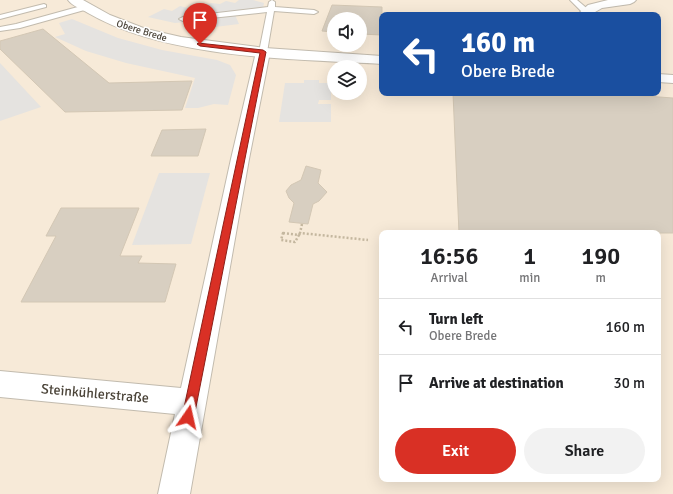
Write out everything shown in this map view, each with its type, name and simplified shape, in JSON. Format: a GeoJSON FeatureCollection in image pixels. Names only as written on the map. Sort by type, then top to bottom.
{"type":"FeatureCollection","features":[{"type":"Feature","properties":{"kind":"street"},"geometry":{"type":"LineString","coordinates":[[586,12],[593,8],[630,0]]}},
{"type":"Feature","properties":{"kind":"street","name":"Obere Brede"},"geometry":{"type":"LineString","coordinates":[[79,4],[110,20],[135,29],[163,37],[200,44],[263,52],[379,60]]}},
{"type":"Feature","properties":{"kind":"street"},"geometry":{"type":"LineString","coordinates":[[174,494],[191,402],[263,52]]}},
{"type":"Feature","properties":{"kind":"street"},"geometry":{"type":"LineString","coordinates":[[661,78],[673,79]]}},
{"type":"Feature","properties":{"kind":"street","name":"Steinkühlerstraße"},"geometry":{"type":"LineString","coordinates":[[0,384],[191,402]]}},
{"type":"Feature","properties":{"kind":"lane"},"geometry":{"type":"LineString","coordinates":[[263,52],[272,0]]}},
{"type":"Feature","properties":{"kind":"lane"},"geometry":{"type":"LineString","coordinates":[[573,0],[583,12]]}},
{"type":"Feature","properties":{"kind":"lane"},"geometry":{"type":"LineString","coordinates":[[0,29],[17,26],[79,4]]}},
{"type":"Feature","properties":{"kind":"lane"},"geometry":{"type":"LineString","coordinates":[[0,17],[44,6]]}},
{"type":"Feature","properties":{"kind":"lane"},"geometry":{"type":"LineString","coordinates":[[182,19],[271,9],[314,12]]}},
{"type":"Feature","properties":{"kind":"path"},"geometry":{"type":"LineString","coordinates":[[302,224],[299,234],[295,242],[281,240],[283,233],[299,234],[368,240]]}},
{"type":"Feature","properties":{"kind":"shaded area"},"geometry":{"type":"Polygon","coordinates":[[[0,0],[673,0],[673,494],[0,494],[0,0]]]}},
{"type":"Feature","properties":{"kind":"shaded area"},"geometry":{"type":"Polygon","coordinates":[[[239,0],[253,0],[264,3],[262,12],[235,15],[239,24],[199,29],[195,21],[175,23],[148,17],[164,9],[172,11],[180,6],[188,8],[195,5],[204,6],[211,3],[220,4],[226,1],[235,3],[239,0]]]}},
{"type":"Feature","properties":{"kind":"shaded area"},"geometry":{"type":"Polygon","coordinates":[[[72,19],[118,38],[162,50],[217,60],[230,65],[236,75],[228,105],[214,104],[198,108],[185,108],[195,78],[126,63],[86,51],[55,37],[65,34],[59,23],[72,19]]]}},
{"type":"Feature","properties":{"kind":"shaded area"},"geometry":{"type":"Polygon","coordinates":[[[0,63],[41,107],[0,121],[0,63]]]}},
{"type":"Feature","properties":{"kind":"shaded area"},"geometry":{"type":"Polygon","coordinates":[[[304,80],[319,80],[319,83],[327,83],[327,100],[319,100],[318,104],[331,104],[331,122],[279,122],[285,83],[304,83],[304,80]]]}},
{"type":"Feature","properties":{"kind":"shaded area"},"geometry":{"type":"Polygon","coordinates":[[[159,173],[210,173],[191,244],[132,245],[159,173]]]}},
{"type":"Feature","properties":{"kind":"building"},"geometry":{"type":"Polygon","coordinates":[[[332,5],[382,7],[382,12],[379,12],[379,35],[367,34],[367,12],[329,12],[332,5]]]}},
{"type":"Feature","properties":{"kind":"building"},"geometry":{"type":"Polygon","coordinates":[[[327,18],[327,31],[322,31],[327,18]]]}},
{"type":"Feature","properties":{"kind":"building"},"geometry":{"type":"Polygon","coordinates":[[[43,29],[109,83],[192,81],[182,110],[65,112],[0,49],[0,41],[43,29]]]}},
{"type":"Feature","properties":{"kind":"building"},"geometry":{"type":"Polygon","coordinates":[[[453,96],[645,96],[673,98],[673,233],[661,233],[661,230],[459,230],[453,96]]]}},
{"type":"Feature","properties":{"kind":"building"},"geometry":{"type":"Polygon","coordinates":[[[206,129],[198,156],[151,156],[162,130],[206,129]]]}},
{"type":"Feature","properties":{"kind":"building"},"geometry":{"type":"Polygon","coordinates":[[[306,166],[321,170],[318,183],[327,192],[319,201],[313,204],[308,224],[289,222],[294,203],[289,198],[286,191],[291,185],[301,180],[306,166]]]}},
{"type":"Feature","properties":{"kind":"building"},"geometry":{"type":"Polygon","coordinates":[[[61,208],[139,208],[120,256],[142,256],[138,263],[176,264],[165,302],[21,302],[56,236],[46,236],[61,208]]]}},
{"type":"Feature","properties":{"kind":"route"},"geometry":{"type":"LineString","coordinates":[[188,417],[263,52],[200,44]]}}]}
